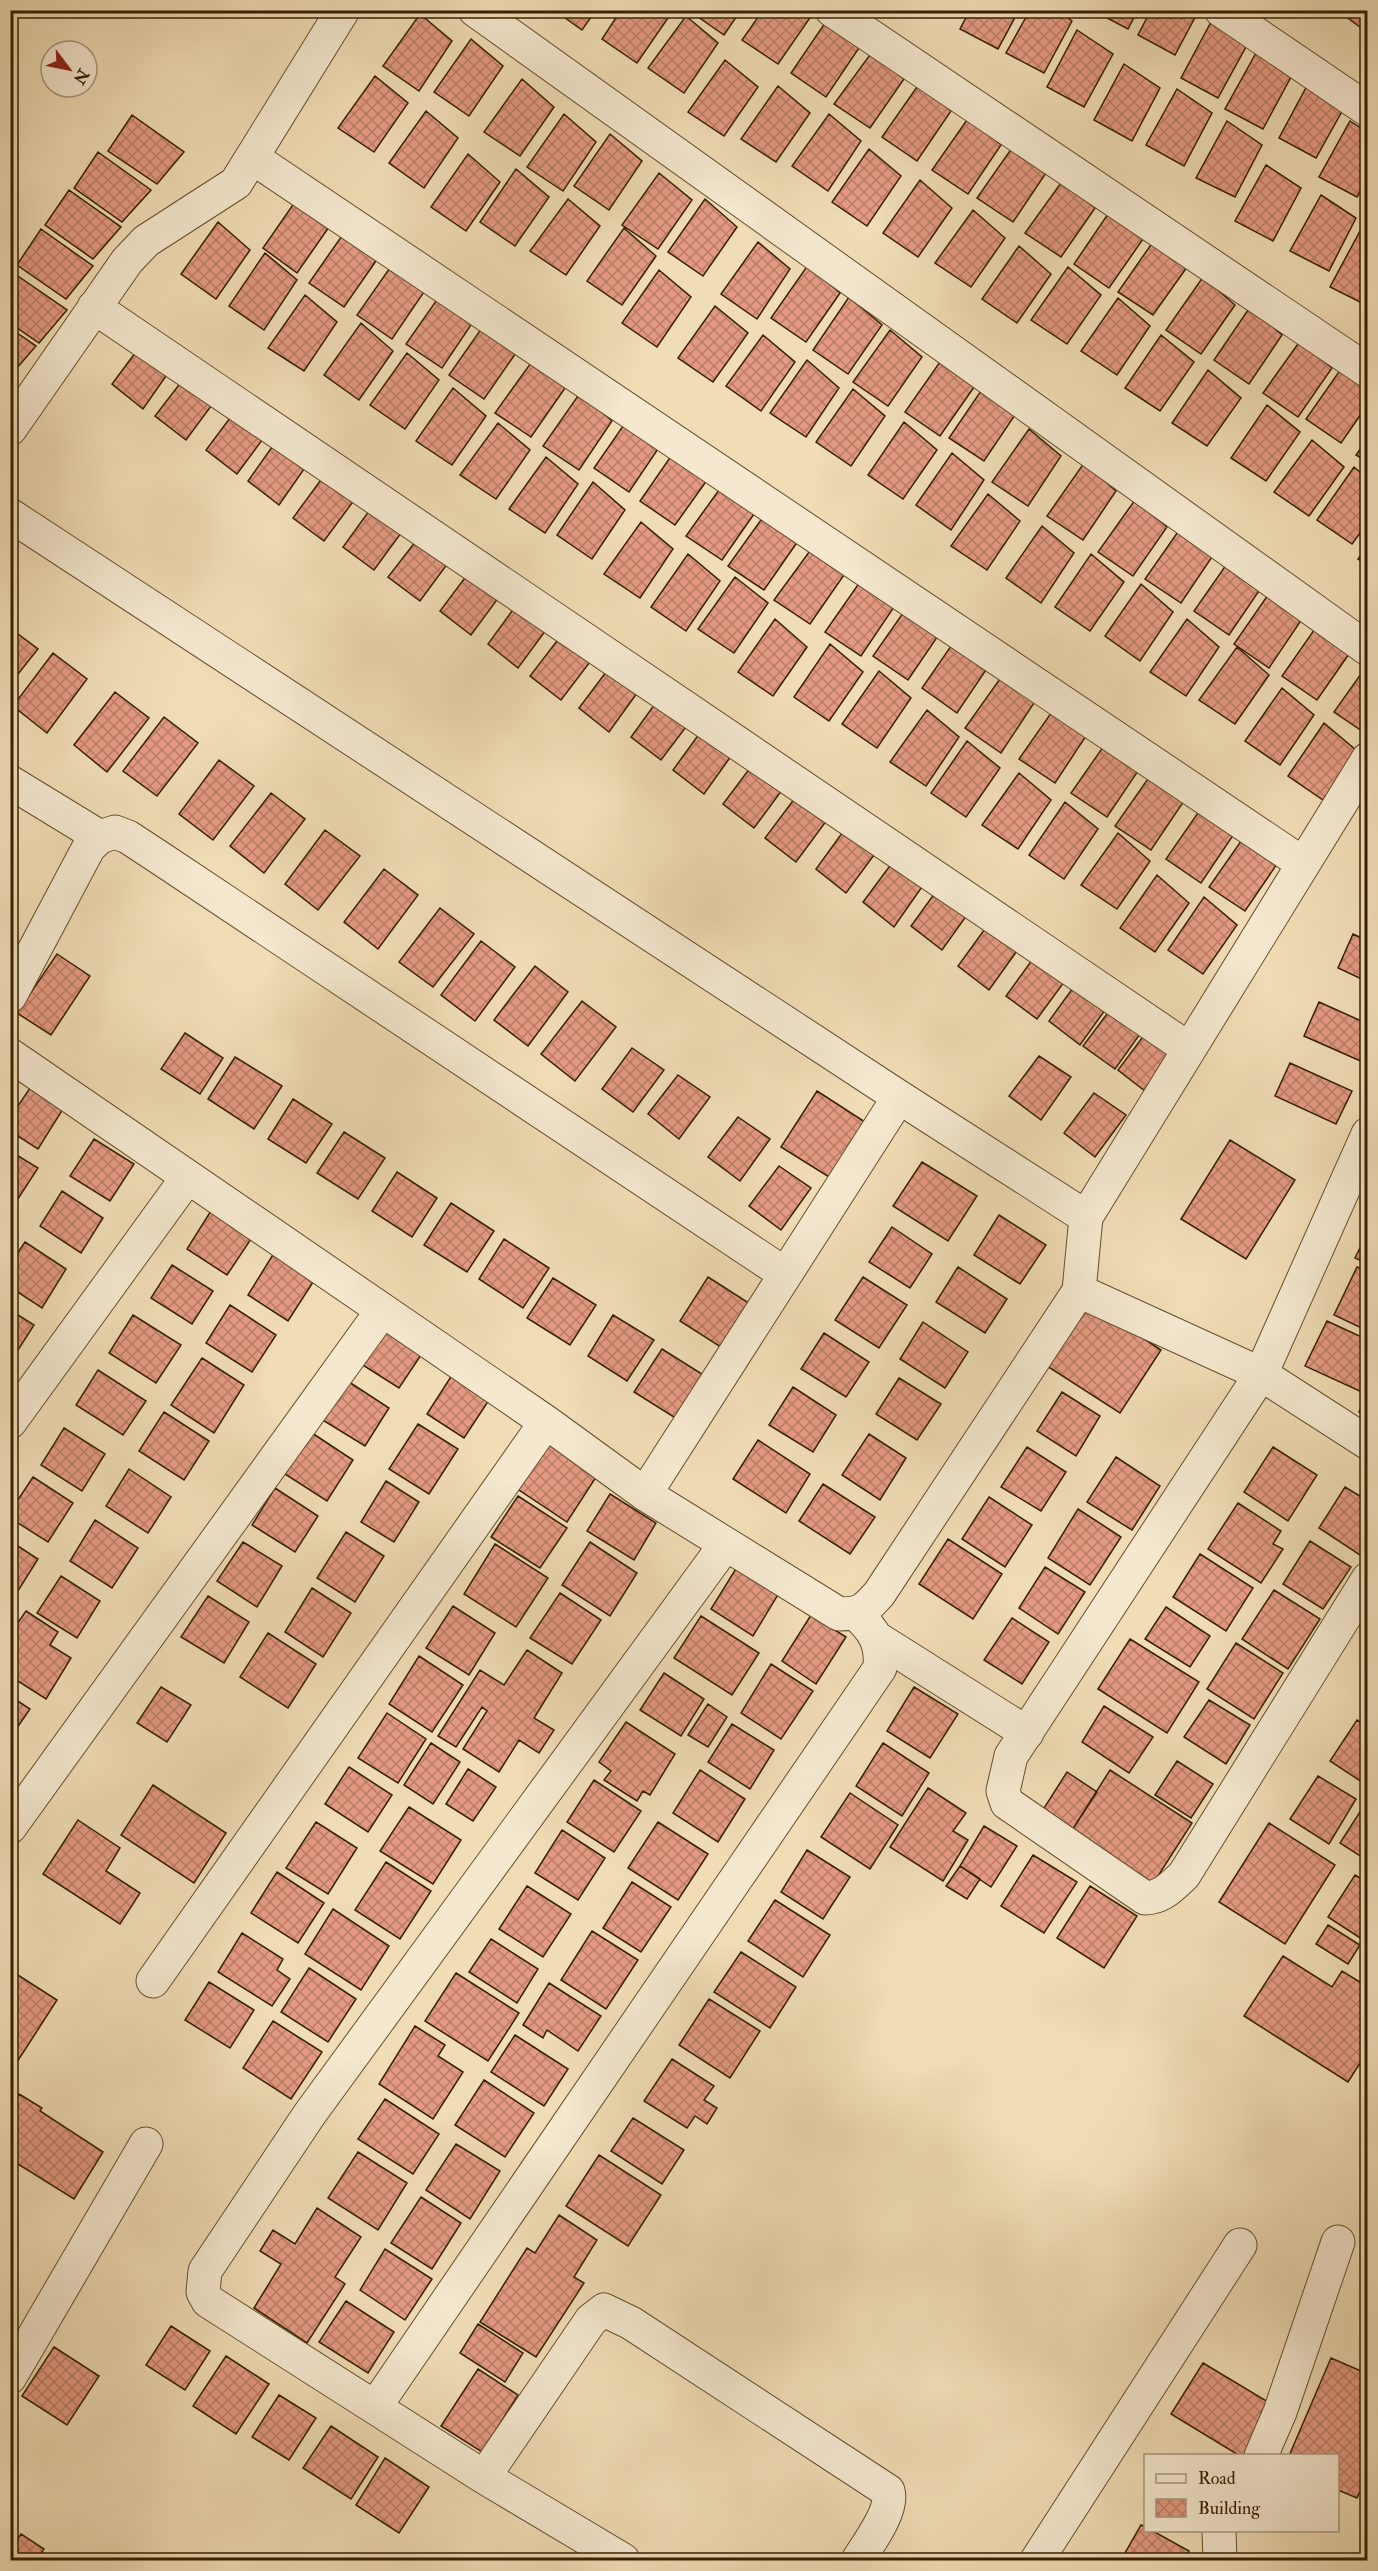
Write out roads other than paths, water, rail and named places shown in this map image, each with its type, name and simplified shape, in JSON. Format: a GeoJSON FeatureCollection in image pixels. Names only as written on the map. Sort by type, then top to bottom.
{"type":"FeatureCollection","features":[{"type":"Feature","properties":{"kind":"street"},"geometry":{"type":"LineString","coordinates":[[10,429],[127,261],[146,241],[236,183],[343,10]]}},
{"type":"Feature","properties":{"kind":"street"},"geometry":{"type":"LineString","coordinates":[[475,10],[1368,649]]}},
{"type":"Feature","properties":{"kind":"street"},"geometry":{"type":"LineString","coordinates":[[832,10],[1368,371]]}},
{"type":"Feature","properties":{"kind":"street"},"geometry":{"type":"LineString","coordinates":[[1221,10],[1368,110]]}},
{"type":"Feature","properties":{"kind":"street"},"geometry":{"type":"LineString","coordinates":[[253,158],[1302,863]]}},
{"type":"Feature","properties":{"kind":"street"},"geometry":{"type":"LineString","coordinates":[[94,307],[1189,1049]]}},
{"type":"Feature","properties":{"kind":"street"},"geometry":{"type":"LineString","coordinates":[[10,515],[1086,1217]]}},
{"type":"Feature","properties":{"kind":"street"},"geometry":{"type":"LineString","coordinates":[[10,1055],[546,1422],[645,1494],[839,1614],[856,1614],[865,1610],[879,1594],[1079,1291],[1086,1217],[1368,759]]}},
{"type":"Feature","properties":{"kind":"street"},"geometry":{"type":"LineString","coordinates":[[10,782],[100,837]]}},
{"type":"Feature","properties":{"kind":"street"},"geometry":{"type":"LineString","coordinates":[[10,996],[89,848],[100,837],[115,832],[128,837],[785,1274]]}},
{"type":"Feature","properties":{"kind":"street"},"geometry":{"type":"LineString","coordinates":[[645,1494],[899,1097]]}},
{"type":"Feature","properties":{"kind":"street"},"geometry":{"type":"LineString","coordinates":[[1368,1134],[1261,1374],[1011,1756],[1003,1791],[1007,1803],[1145,1898],[1157,1897],[1184,1875],[1368,1580]]}},
{"type":"Feature","properties":{"kind":"street"},"geometry":{"type":"LineString","coordinates":[[10,1422],[187,1178]]}},
{"type":"Feature","properties":{"kind":"street"},"geometry":{"type":"LineString","coordinates":[[1079,1291],[1261,1374],[1368,1443]]}},
{"type":"Feature","properties":{"kind":"street"},"geometry":{"type":"LineString","coordinates":[[10,1827],[382,1311]]}},
{"type":"Feature","properties":{"kind":"street"},"geometry":{"type":"LineString","coordinates":[[153,1981],[546,1422]]}},
{"type":"Feature","properties":{"kind":"street"},"geometry":{"type":"LineString","coordinates":[[623,2560],[484,2477],[208,2301],[203,2292],[202,2280],[223,2242],[309,2115],[725,1545]]}},
{"type":"Feature","properties":{"kind":"street"},"geometry":{"type":"LineString","coordinates":[[375,2407],[880,1668],[881,1655],[878,1639],[870,1627],[856,1614]]}},
{"type":"Feature","properties":{"kind":"street"},"geometry":{"type":"LineString","coordinates":[[878,1639],[1027,1733]]}},
{"type":"Feature","properties":{"kind":"street"},"geometry":{"type":"LineString","coordinates":[[10,2377],[146,2144]]}},
{"type":"Feature","properties":{"kind":"street"},"geometry":{"type":"LineString","coordinates":[[1262,2454],[1280,2412],[1338,2242]]}},
{"type":"Feature","properties":{"kind":"street"},"geometry":{"type":"LineString","coordinates":[[1037,2560],[1240,2245]]}},
{"type":"Feature","properties":{"kind":"street"},"geometry":{"type":"LineString","coordinates":[[484,2477],[591,2320],[604,2310],[631,2323],[888,2492],[891,2499],[887,2510],[858,2560]]}},
{"type":"Feature","properties":{"kind":"street"},"geometry":{"type":"LineString","coordinates":[[1219,2532],[1220,2560]]}}]}
